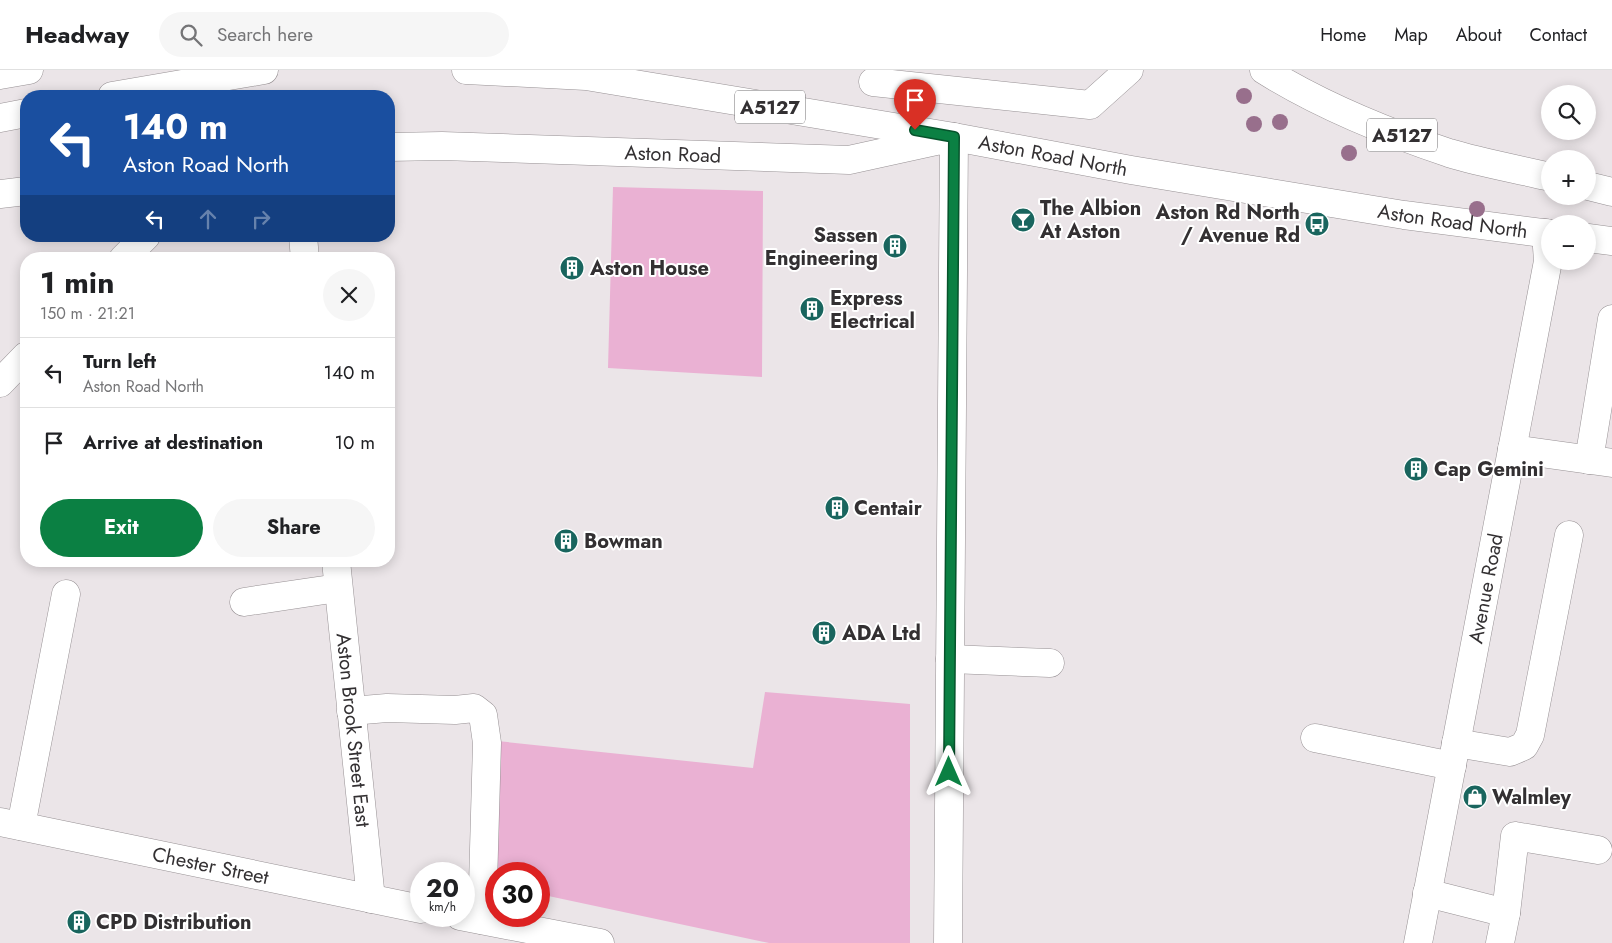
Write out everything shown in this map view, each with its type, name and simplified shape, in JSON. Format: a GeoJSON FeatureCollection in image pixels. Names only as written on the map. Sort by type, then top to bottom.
{"type":"FeatureCollection","features":[{"type":"Feature","properties":{"kind":"main road"},"geometry":{"type":"LineString","coordinates":[[0,75],[29,70]]}},
{"type":"Feature","properties":{"kind":"main road"},"geometry":{"type":"LineString","coordinates":[[147,90],[264,70]]}},
{"type":"Feature","properties":{"kind":"main road","name":"Aston Road North"},"geometry":{"type":"LineString","coordinates":[[466,70],[586,76],[954,137],[1131,170],[1404,216],[1541,233]]}},
{"type":"Feature","properties":{"kind":"main road"},"geometry":{"type":"LineString","coordinates":[[873,82],[1090,105],[1129,70]]}},
{"type":"Feature","properties":{"kind":"main road","name":"A5127"},"geometry":{"type":"LineString","coordinates":[[1264,70],[1293,88],[1383,128],[1450,153],[1541,175]]}},
{"type":"Feature","properties":{"kind":"main road"},"geometry":{"type":"LineString","coordinates":[[0,118],[20,114]]}},
{"type":"Feature","properties":{"kind":"main road"},"geometry":{"type":"LineString","coordinates":[[948,943],[954,137]]}},
{"type":"Feature","properties":{"kind":"main road","name":"Aston Road"},"geometry":{"type":"LineString","coordinates":[[395,147],[442,146],[849,160],[954,137]]}},
{"type":"Feature","properties":{"kind":"main road"},"geometry":{"type":"LineString","coordinates":[[1596,188],[1612,192]]}},
{"type":"Feature","properties":{"kind":"main road"},"geometry":{"type":"LineString","coordinates":[[0,194],[20,192]]}},
{"type":"Feature","properties":{"kind":"main road"},"geometry":{"type":"LineString","coordinates":[[1596,239],[1612,241]]}},
{"type":"Feature","properties":{"kind":"main road"},"geometry":{"type":"LineString","coordinates":[[130,252],[140,242]]}},
{"type":"Feature","properties":{"kind":"main road","name":"Avenue Road"},"geometry":{"type":"LineString","coordinates":[[1418,943],[1546,270]]}},
{"type":"Feature","properties":{"kind":"main road"},"geometry":{"type":"LineString","coordinates":[[1512,449],[1601,462],[1612,319]]}},
{"type":"Feature","properties":{"kind":"main road"},"geometry":{"type":"LineString","coordinates":[[0,383],[20,362]]}},
{"type":"Feature","properties":{"kind":"main road"},"geometry":{"type":"LineString","coordinates":[[1315,738],[1454,754],[1510,752],[1524,746],[1530,735],[1568,535]]}},
{"type":"Feature","properties":{"kind":"main road","name":"Aston Brook Street East"},"geometry":{"type":"LineString","coordinates":[[336,567],[371,899]]}},
{"type":"Feature","properties":{"kind":"main road"},"geometry":{"type":"LineString","coordinates":[[244,602],[338,588]]}},
{"type":"Feature","properties":{"kind":"main road"},"geometry":{"type":"LineString","coordinates":[[11,824],[66,594]]}},
{"type":"Feature","properties":{"kind":"main road"},"geometry":{"type":"LineString","coordinates":[[950,659],[1050,663]]}},
{"type":"Feature","properties":{"kind":"main road"},"geometry":{"type":"LineString","coordinates":[[351,711],[387,708],[455,710],[474,708],[483,715],[487,752],[475,876]]}},
{"type":"Feature","properties":{"kind":"main road","name":"Chester Street"},"geometry":{"type":"LineString","coordinates":[[11,824],[410,907]]}},
{"type":"Feature","properties":{"kind":"main road"},"geometry":{"type":"LineString","coordinates":[[1500,943],[1506,913],[1515,836],[1598,850]]}},
{"type":"Feature","properties":{"kind":"main road"},"geometry":{"type":"LineString","coordinates":[[1428,893],[1506,913]]}},
{"type":"Feature","properties":{"kind":"main road"},"geometry":{"type":"LineString","coordinates":[[475,919],[600,943]]}},
{"type":"Feature","properties":{"kind":"shaded area"},"geometry":{"type":"Polygon","coordinates":[[[613,187],[763,191],[762,377],[608,368],[613,187]]]}},
{"type":"Feature","properties":{"kind":"shaded area"},"geometry":{"type":"Polygon","coordinates":[[[765,692],[910,704],[910,943],[769,943],[550,896],[550,862],[496,862],[497,741],[753,768],[765,692]]]}},
{"type":"Feature","properties":{"kind":"place","name":"The Albion At Aston"},"geometry":{"type":"Point","coordinates":[1023,220]}},
{"type":"Feature","properties":{"kind":"place","name":"Aston Rd North / Avenue Rd"},"geometry":{"type":"Point","coordinates":[1317,224]}},
{"type":"Feature","properties":{"kind":"place","name":"Sassen Engineering"},"geometry":{"type":"Point","coordinates":[895,246]}},
{"type":"Feature","properties":{"kind":"place","name":"Aston House"},"geometry":{"type":"Point","coordinates":[572,268]}},
{"type":"Feature","properties":{"kind":"place","name":"Express Electrical"},"geometry":{"type":"Point","coordinates":[812,309]}},
{"type":"Feature","properties":{"kind":"place","name":"Cap Gemini"},"geometry":{"type":"Point","coordinates":[1416,469]}},
{"type":"Feature","properties":{"kind":"place","name":"Centair"},"geometry":{"type":"Point","coordinates":[837,508]}},
{"type":"Feature","properties":{"kind":"place","name":"Bowman"},"geometry":{"type":"Point","coordinates":[566,541]}},
{"type":"Feature","properties":{"kind":"place","name":"ADA Ltd"},"geometry":{"type":"Point","coordinates":[824,633]}},
{"type":"Feature","properties":{"kind":"place","name":"Walmley"},"geometry":{"type":"Point","coordinates":[1475,797]}},
{"type":"Feature","properties":{"kind":"place","name":"CPD Distribution"},"geometry":{"type":"Point","coordinates":[79,922]}},
{"type":"Feature","properties":{"kind":"route"},"geometry":{"type":"LineString","coordinates":[[915,130],[954,137],[949,772]]}}]}
